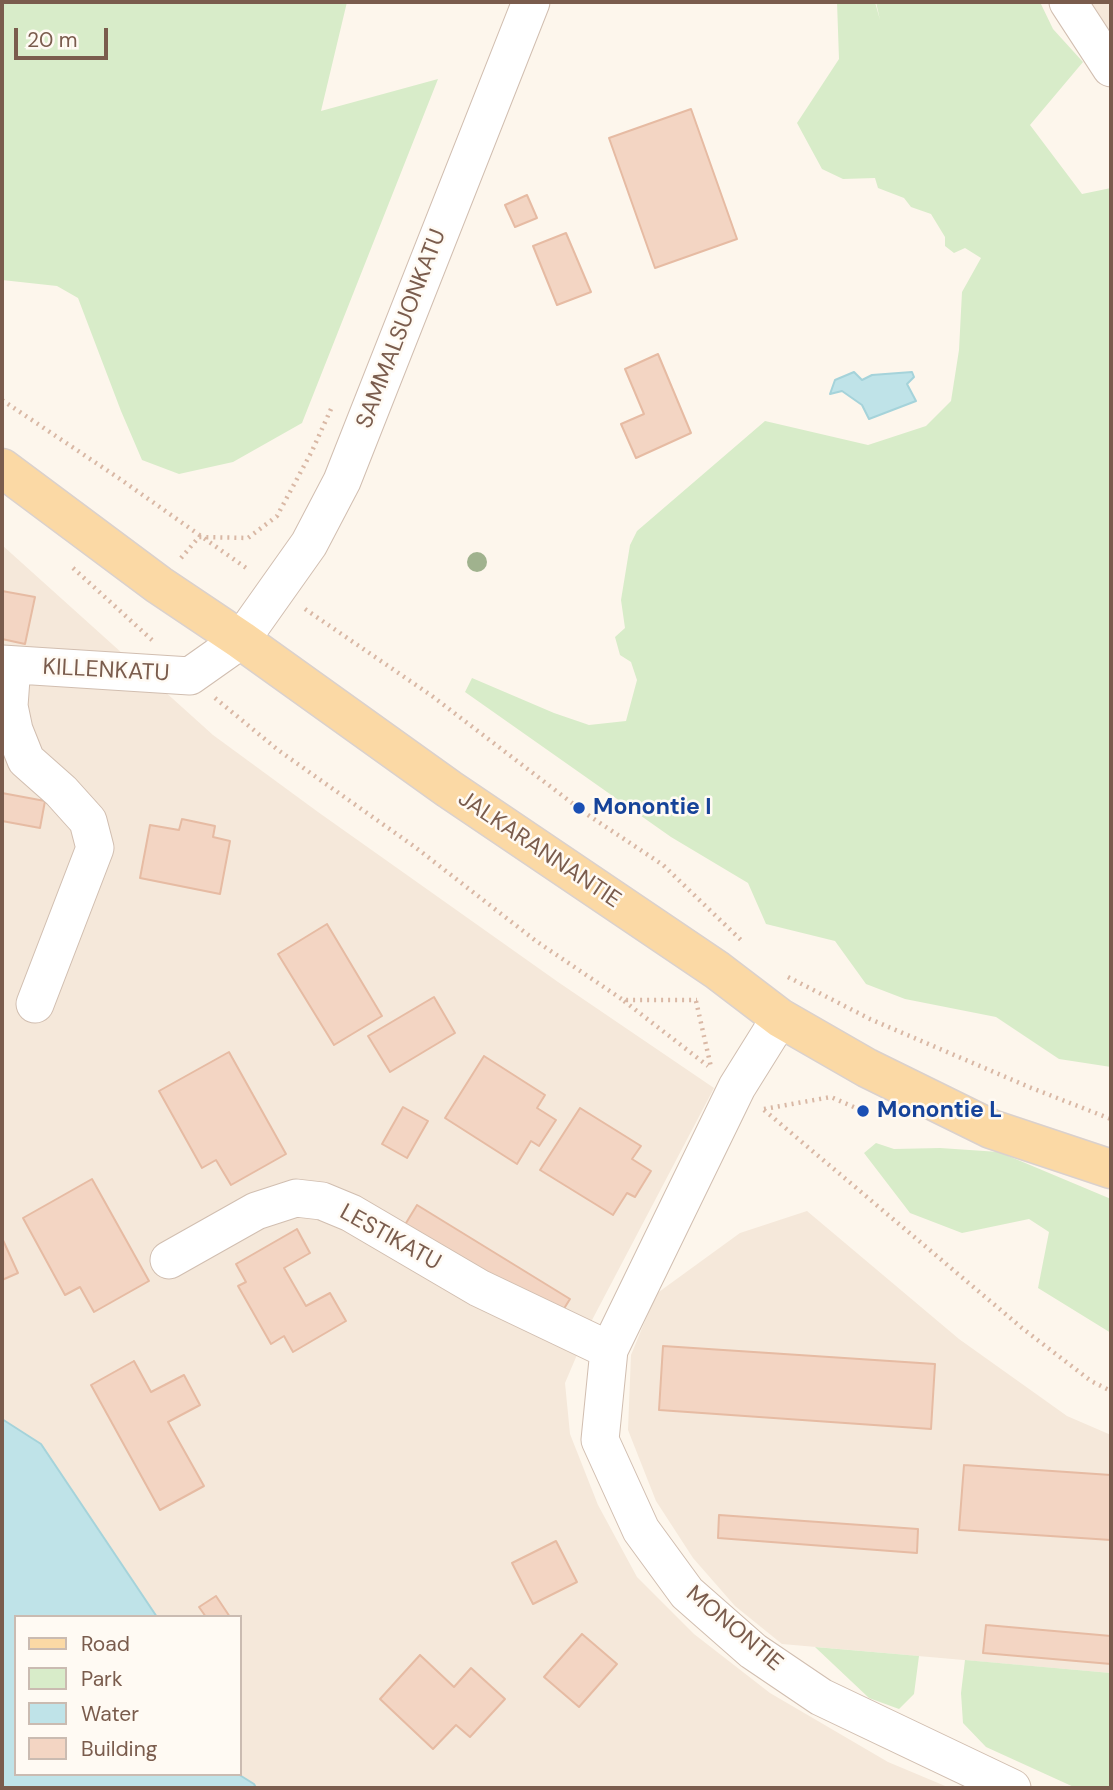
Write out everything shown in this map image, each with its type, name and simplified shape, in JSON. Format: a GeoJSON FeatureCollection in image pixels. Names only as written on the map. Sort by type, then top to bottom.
{"type":"FeatureCollection","features":[{"type":"Feature","properties":{"kind":"main road","name":"JALKARANNANTIE"},"geometry":{"type":"LineString","coordinates":[[2,468],[159,584],[449,789],[717,970],[780,1018],[867,1068],[991,1129],[1111,1170]]}},
{"type":"Feature","properties":{"kind":"street","name":"SAMMALSUONKATU"},"geometry":{"type":"LineString","coordinates":[[241,640],[309,544],[342,481],[531,2]]}},
{"type":"Feature","properties":{"kind":"street"},"geometry":{"type":"LineString","coordinates":[[1068,2],[1111,68]]}},
{"type":"Feature","properties":{"kind":"street","name":"KILLENKATU"},"geometry":{"type":"LineString","coordinates":[[7,665],[190,676],[241,640]]}},
{"type":"Feature","properties":{"kind":"street"},"geometry":{"type":"LineString","coordinates":[[7,665],[9,706],[14,730],[26,760],[61,791],[88,821],[95,848],[35,1004]]}},
{"type":"Feature","properties":{"kind":"street","name":"MONONTIE"},"geometry":{"type":"LineString","coordinates":[[780,1018],[737,1088],[609,1350],[600,1440],[641,1530],[687,1593],[753,1651],[821,1697],[1012,1788]]}},
{"type":"Feature","properties":{"kind":"street","name":"LESTIKATU"},"geometry":{"type":"LineString","coordinates":[[169,1260],[256,1212],[296,1198],[321,1201],[351,1213],[479,1288],[609,1350]]}},
{"type":"Feature","properties":{"kind":"path"},"geometry":{"type":"LineString","coordinates":[[2,400],[432,696],[585,813],[663,865],[746,944]]}},
{"type":"Feature","properties":{"kind":"path"},"geometry":{"type":"LineString","coordinates":[[199,537],[248,538],[277,516],[312,451],[333,404]]}},
{"type":"Feature","properties":{"kind":"path"},"geometry":{"type":"LineString","coordinates":[[130,618],[199,537]]}},
{"type":"Feature","properties":{"kind":"path"},"geometry":{"type":"LineString","coordinates":[[72,567],[190,676],[278,750],[415,847],[536,941],[623,1000],[737,1088],[1023,1328],[1091,1381],[1111,1391]]}},
{"type":"Feature","properties":{"kind":"path"},"geometry":{"type":"LineString","coordinates":[[696,1001],[717,970]]}},
{"type":"Feature","properties":{"kind":"path"},"geometry":{"type":"LineString","coordinates":[[787,977],[870,1019],[1111,1119]]}},
{"type":"Feature","properties":{"kind":"path"},"geometry":{"type":"LineString","coordinates":[[623,1000],[696,1001]]}},
{"type":"Feature","properties":{"kind":"path"},"geometry":{"type":"LineString","coordinates":[[696,1001],[737,1088]]}},
{"type":"Feature","properties":{"kind":"path"},"geometry":{"type":"LineString","coordinates":[[737,1088],[831,1097],[863,1111]]}},
{"type":"Feature","properties":{"kind":"shaded area"},"geometry":{"type":"Polygon","coordinates":[[[1090,2],[1111,2],[1111,34],[1106,26],[1090,2]]]}},
{"type":"Feature","properties":{"kind":"shaded area"},"geometry":{"type":"Polygon","coordinates":[[[2,545],[213,735],[558,982],[714,1088],[591,1322],[565,1383],[570,1434],[598,1505],[637,1577],[694,1634],[770,1693],[888,1762],[950,1788],[256,1788],[254,1784],[238,1776],[242,1776],[242,1615],[156,1615],[41,1444],[2,1419],[2,545]]]}},
{"type":"Feature","properties":{"kind":"shaded area"},"geometry":{"type":"Polygon","coordinates":[[[807,1211],[959,1339],[1067,1416],[1111,1435],[1111,1673],[782,1644],[735,1606],[693,1558],[656,1501],[628,1430],[631,1355],[656,1294],[740,1233],[807,1211]]]}},
{"type":"Feature","properties":{"kind":"green space"},"geometry":{"type":"Polygon","coordinates":[[[2,2],[347,2],[321,111],[438,79],[302,423],[233,462],[179,474],[142,460],[78,298],[57,286],[2,280],[2,2]]]}},
{"type":"Feature","properties":{"kind":"green space"},"geometry":{"type":"Polygon","coordinates":[[[837,2],[875,2],[880,20],[876,2],[1040,2],[1053,29],[1083,62],[1030,125],[1082,194],[1111,188],[1111,1067],[1059,1059],[996,1017],[905,999],[866,984],[835,941],[766,924],[748,883],[671,837],[465,692],[472,678],[589,725],[626,721],[637,680],[631,662],[620,655],[615,637],[625,628],[621,600],[630,545],[637,531],[765,421],[868,445],[926,426],[951,401],[959,350],[962,292],[981,258],[965,248],[954,253],[945,246],[945,237],[931,214],[911,207],[904,198],[878,188],[875,178],[843,179],[822,169],[797,123],[839,59],[837,2]]]}},
{"type":"Feature","properties":{"kind":"green space"},"geometry":{"type":"Polygon","coordinates":[[[876,1143],[894,1149],[940,1148],[999,1152],[1111,1199],[1111,1333],[1038,1288],[1049,1232],[1029,1219],[962,1233],[910,1213],[864,1153],[876,1143]]]}},
{"type":"Feature","properties":{"kind":"green space"},"geometry":{"type":"Polygon","coordinates":[[[815,1647],[919,1656],[914,1694],[899,1709],[869,1698],[815,1647]]]}},
{"type":"Feature","properties":{"kind":"green space"},"geometry":{"type":"Polygon","coordinates":[[[965,1660],[1111,1673],[1111,1788],[1076,1788],[986,1747],[963,1723],[961,1693],[965,1660]]]}},
{"type":"Feature","properties":{"kind":"water"},"geometry":{"type":"Polygon","coordinates":[[[854,372],[862,380],[872,375],[912,372],[914,377],[907,384],[916,401],[869,419],[862,405],[842,391],[830,394],[835,380],[854,372]]]}},
{"type":"Feature","properties":{"kind":"water"},"geometry":{"type":"Polygon","coordinates":[[[2,1419],[41,1444],[156,1615],[14,1615],[14,1776],[241,1776],[256,1788],[2,1788],[2,1419]]]}},
{"type":"Feature","properties":{"kind":"building"},"geometry":{"type":"Polygon","coordinates":[[[691,109],[737,239],[655,268],[609,138],[691,109]]]}},
{"type":"Feature","properties":{"kind":"building"},"geometry":{"type":"Polygon","coordinates":[[[527,195],[537,218],[515,227],[505,205],[527,195]]]}},
{"type":"Feature","properties":{"kind":"building"},"geometry":{"type":"Polygon","coordinates":[[[566,233],[591,292],[557,305],[533,246],[566,233]]]}},
{"type":"Feature","properties":{"kind":"building"},"geometry":{"type":"Polygon","coordinates":[[[658,354],[691,433],[636,458],[621,424],[644,414],[625,369],[658,354]]]}},
{"type":"Feature","properties":{"kind":"building"},"geometry":{"type":"Polygon","coordinates":[[[2,591],[35,597],[25,644],[2,639],[2,591]]]}},
{"type":"Feature","properties":{"kind":"building"},"geometry":{"type":"Polygon","coordinates":[[[2,793],[45,801],[40,828],[2,821],[2,793]]]}},
{"type":"Feature","properties":{"kind":"building"},"geometry":{"type":"Polygon","coordinates":[[[182,819],[215,826],[213,837],[230,841],[220,894],[140,878],[150,825],[179,830],[182,819]]]}},
{"type":"Feature","properties":{"kind":"building"},"geometry":{"type":"Polygon","coordinates":[[[327,924],[382,1016],[334,1045],[278,954],[327,924]]]}},
{"type":"Feature","properties":{"kind":"building"},"geometry":{"type":"Polygon","coordinates":[[[434,997],[455,1033],[390,1072],[368,1036],[434,997]]]}},
{"type":"Feature","properties":{"kind":"building"},"geometry":{"type":"Polygon","coordinates":[[[229,1052],[286,1154],[231,1185],[216,1160],[202,1168],[159,1091],[229,1052]]]}},
{"type":"Feature","properties":{"kind":"building"},"geometry":{"type":"Polygon","coordinates":[[[484,1056],[545,1095],[537,1108],[556,1120],[539,1146],[531,1141],[517,1164],[445,1118],[484,1056]]]}},
{"type":"Feature","properties":{"kind":"building"},"geometry":{"type":"Polygon","coordinates":[[[403,1107],[428,1121],[407,1158],[382,1144],[403,1107]]]}},
{"type":"Feature","properties":{"kind":"building"},"geometry":{"type":"Polygon","coordinates":[[[580,1108],[641,1146],[632,1159],[651,1171],[635,1197],[627,1193],[613,1215],[540,1170],[580,1108]]]}},
{"type":"Feature","properties":{"kind":"building"},"geometry":{"type":"Polygon","coordinates":[[[92,1179],[149,1281],[94,1312],[80,1287],[65,1295],[23,1218],[92,1179]]]}},
{"type":"Feature","properties":{"kind":"building"},"geometry":{"type":"Polygon","coordinates":[[[417,1205],[570,1299],[555,1323],[403,1228],[417,1205]]]}},
{"type":"Feature","properties":{"kind":"building"},"geometry":{"type":"Polygon","coordinates":[[[297,1229],[310,1253],[284,1268],[306,1306],[330,1293],[346,1321],[293,1352],[284,1336],[271,1344],[238,1286],[246,1282],[236,1264],[297,1229]]]}},
{"type":"Feature","properties":{"kind":"building"},"geometry":{"type":"Polygon","coordinates":[[[2,1238],[18,1273],[2,1280],[2,1238]]]}},
{"type":"Feature","properties":{"kind":"building"},"geometry":{"type":"Polygon","coordinates":[[[663,1346],[935,1364],[931,1429],[659,1410],[663,1346]]]}},
{"type":"Feature","properties":{"kind":"building"},"geometry":{"type":"Polygon","coordinates":[[[134,1361],[151,1392],[184,1375],[200,1405],[168,1422],[204,1486],[160,1510],[91,1385],[134,1361]]]}},
{"type":"Feature","properties":{"kind":"building"},"geometry":{"type":"Polygon","coordinates":[[[964,1465],[1111,1475],[1111,1540],[959,1530],[964,1465]]]}},
{"type":"Feature","properties":{"kind":"building"},"geometry":{"type":"Polygon","coordinates":[[[719,1515],[918,1529],[917,1553],[718,1538],[719,1515]]]}},
{"type":"Feature","properties":{"kind":"building"},"geometry":{"type":"Polygon","coordinates":[[[556,1541],[577,1582],[533,1604],[512,1563],[556,1541]]]}},
{"type":"Feature","properties":{"kind":"building"},"geometry":{"type":"Polygon","coordinates":[[[216,1596],[229,1615],[205,1615],[199,1607],[216,1596]]]}},
{"type":"Feature","properties":{"kind":"building"},"geometry":{"type":"Polygon","coordinates":[[[986,1625],[1111,1636],[1111,1664],[983,1653],[986,1625]]]}},
{"type":"Feature","properties":{"kind":"building"},"geometry":{"type":"Polygon","coordinates":[[[582,1634],[617,1664],[579,1707],[544,1677],[582,1634]]]}},
{"type":"Feature","properties":{"kind":"building"},"geometry":{"type":"Polygon","coordinates":[[[420,1655],[454,1687],[471,1668],[505,1699],[470,1737],[456,1725],[433,1749],[380,1699],[420,1655]]]}},
{"type":"Feature","properties":{"kind":"place","name":"Monontie I"},"geometry":{"type":"Point","coordinates":[579,808]}},
{"type":"Feature","properties":{"kind":"place","name":"Monontie L"},"geometry":{"type":"Point","coordinates":[863,1111]}}]}
